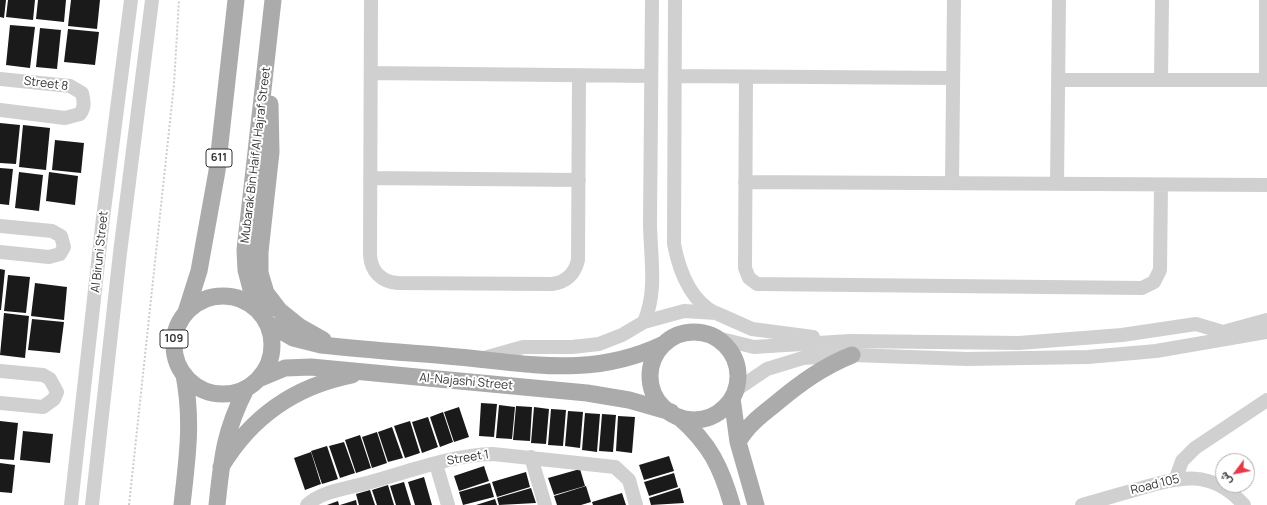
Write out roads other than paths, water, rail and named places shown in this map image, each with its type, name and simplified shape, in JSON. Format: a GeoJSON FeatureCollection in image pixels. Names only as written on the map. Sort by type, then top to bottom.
{"type":"FeatureCollection","features":[{"type":"Feature","properties":{"kind":"main road","name":"611"},"geometry":{"type":"LineString","coordinates":[[186,312],[199,271],[217,171],[236,0]]}},
{"type":"Feature","properties":{"kind":"main road","name":"Mubarak Bin Haif Al Hajraf Street"},"geometry":{"type":"LineString","coordinates":[[256,308],[246,270],[245,250],[273,0]]}},
{"type":"Feature","properties":{"kind":"main road"},"geometry":{"type":"LineString","coordinates":[[265,78],[270,108],[271,138],[259,257],[262,283],[272,302],[279,310],[300,327],[336,346]]}},
{"type":"Feature","properties":{"kind":"main road","name":"109"},"geometry":{"type":"LineString","coordinates":[[220,296],[239,298],[256,308],[268,323],[271,332],[273,352],[261,378],[246,389],[227,394],[217,394],[199,388],[184,375],[176,358],[174,343],[177,329],[186,312],[201,301],[220,296]]}},
{"type":"Feature","properties":{"kind":"main road","name":"Al-Najashi Street"},"geometry":{"type":"LineString","coordinates":[[268,323],[293,338],[307,342],[562,367],[583,366],[624,360],[664,344]]}},
{"type":"Feature","properties":{"kind":"main road"},"geometry":{"type":"LineString","coordinates":[[734,394],[718,412],[709,417],[699,419],[675,414],[657,398],[651,380],[653,361],[664,344],[676,336],[689,332],[708,334],[717,338],[731,352],[736,361],[738,380],[734,394],[738,442],[756,505]]}},
{"type":"Feature","properties":{"kind":"main road"},"geometry":{"type":"LineString","coordinates":[[738,442],[751,424],[799,384],[851,348]]}},
{"type":"Feature","properties":{"kind":"main road","name":"Al-Najashi Street"},"geometry":{"type":"LineString","coordinates":[[261,378],[285,368],[298,366],[608,396],[629,400],[675,414],[701,438],[714,456],[724,476],[732,505]]}},
{"type":"Feature","properties":{"kind":"main road"},"geometry":{"type":"LineString","coordinates":[[221,467],[249,429],[272,408],[317,385],[366,373]]}},
{"type":"Feature","properties":{"kind":"main road"},"geometry":{"type":"LineString","coordinates":[[182,505],[190,425],[188,396],[184,375]]}},
{"type":"Feature","properties":{"kind":"main road"},"geometry":{"type":"LineString","coordinates":[[218,505],[221,467],[229,427],[246,389]]}},
{"type":"Feature","properties":{"kind":"street","name":"Al Biruni Street"},"geometry":{"type":"LineString","coordinates":[[71,505],[103,218],[131,0]]}},
{"type":"Feature","properties":{"kind":"street","name":"Al Biruni Street"},"geometry":{"type":"LineString","coordinates":[[92,505],[123,223],[152,0]]}},
{"type":"Feature","properties":{"kind":"street"},"geometry":{"type":"LineString","coordinates":[[371,0],[370,261],[376,273],[385,280],[405,283],[552,284],[563,281],[572,274],[578,260],[579,76]]}},
{"type":"Feature","properties":{"kind":"street"},"geometry":{"type":"LineString","coordinates":[[644,322],[651,302],[653,290],[650,246],[652,0]]}},
{"type":"Feature","properties":{"kind":"street"},"geometry":{"type":"LineString","coordinates":[[675,0],[674,244],[676,258],[688,286],[707,308],[752,329],[851,348],[967,359],[1088,357],[1163,350],[1267,332]]}},
{"type":"Feature","properties":{"kind":"street"},"geometry":{"type":"LineString","coordinates":[[952,184],[954,0]]}},
{"type":"Feature","properties":{"kind":"street"},"geometry":{"type":"LineString","coordinates":[[1057,184],[1058,0]]}},
{"type":"Feature","properties":{"kind":"street"},"geometry":{"type":"LineString","coordinates":[[1161,80],[1162,0]]}},
{"type":"Feature","properties":{"kind":"street"},"geometry":{"type":"LineString","coordinates":[[1058,80],[1266,80],[1266,0]]}},
{"type":"Feature","properties":{"kind":"street"},"geometry":{"type":"LineString","coordinates":[[371,73],[651,76]]}},
{"type":"Feature","properties":{"kind":"street"},"geometry":{"type":"LineString","coordinates":[[675,76],[953,78]]}},
{"type":"Feature","properties":{"kind":"street"},"geometry":{"type":"LineString","coordinates":[[746,77],[745,268],[749,278],[757,284],[1142,288],[1154,282],[1160,270],[1161,185]]}},
{"type":"Feature","properties":{"kind":"street","name":"Street 8"},"geometry":{"type":"LineString","coordinates":[[0,79],[70,86],[82,93],[84,108],[80,114],[65,118],[0,110]]}},
{"type":"Feature","properties":{"kind":"street"},"geometry":{"type":"LineString","coordinates":[[370,178],[578,180]]}},
{"type":"Feature","properties":{"kind":"street"},"geometry":{"type":"LineString","coordinates":[[745,182],[1267,185]]}},
{"type":"Feature","properties":{"kind":"street"},"geometry":{"type":"LineString","coordinates":[[103,218],[108,227],[113,229],[120,227],[123,223]]}},
{"type":"Feature","properties":{"kind":"street"},"geometry":{"type":"LineString","coordinates":[[0,226],[52,231],[61,236],[64,247],[60,254],[49,257],[0,252]]}},
{"type":"Feature","properties":{"kind":"street"},"geometry":{"type":"LineString","coordinates":[[100,247],[110,243],[115,244],[120,253]]}},
{"type":"Feature","properties":{"kind":"street"},"geometry":{"type":"LineString","coordinates":[[479,359],[524,347],[572,347],[599,344],[622,335],[644,322],[684,311],[716,313]]}},
{"type":"Feature","properties":{"kind":"street"},"geometry":{"type":"LineString","coordinates":[[717,338],[754,347],[851,348],[1019,342],[1122,335],[1196,324],[1223,332],[1267,320]]}},
{"type":"Feature","properties":{"kind":"street"},"geometry":{"type":"LineString","coordinates":[[734,394],[756,376],[785,363],[851,348]]}},
{"type":"Feature","properties":{"kind":"street"},"geometry":{"type":"LineString","coordinates":[[0,370],[44,375],[55,385],[56,392],[54,399],[43,407],[0,402]]}},
{"type":"Feature","properties":{"kind":"street"},"geometry":{"type":"LineString","coordinates":[[1176,478],[1182,462],[1195,448],[1267,400]]}},
{"type":"Feature","properties":{"kind":"street","name":"Street 1"},"geometry":{"type":"LineString","coordinates":[[307,505],[325,495],[436,464],[480,454],[531,457],[615,467],[629,480],[636,505]]}},
{"type":"Feature","properties":{"kind":"street"},"geometry":{"type":"LineString","coordinates":[[531,457],[545,505]]}},
{"type":"Feature","properties":{"kind":"street"},"geometry":{"type":"LineString","coordinates":[[436,464],[448,505]]}},
{"type":"Feature","properties":{"kind":"street","name":"Road 105"},"geometry":{"type":"LineString","coordinates":[[1082,505],[1176,478],[1197,478],[1209,481],[1236,495],[1244,505]]}}]}
